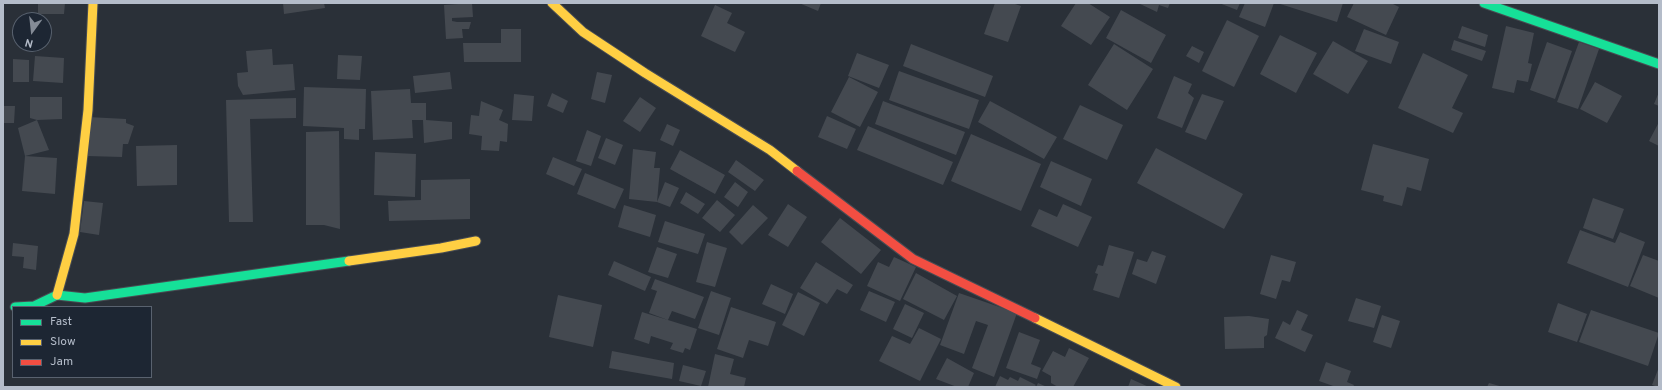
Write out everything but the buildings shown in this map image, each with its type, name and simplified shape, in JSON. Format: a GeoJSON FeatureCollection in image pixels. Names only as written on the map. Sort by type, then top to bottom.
{"type":"FeatureCollection","features":[{"type":"Feature","properties":{"kind":"street"},"geometry":{"type":"LineString","coordinates":[[57,295],[74,234],[88,110],[93,3]]}},
{"type":"Feature","properties":{"kind":"street"},"geometry":{"type":"LineString","coordinates":[[552,3],[583,32],[645,73],[770,150],[913,259],[1176,387]]}},
{"type":"Feature","properties":{"kind":"street"},"geometry":{"type":"LineString","coordinates":[[1484,3],[1659,64]]}},
{"type":"Feature","properties":{"kind":"street"},"geometry":{"type":"LineString","coordinates":[[34,306],[57,295],[85,298],[441,248],[476,241]]}},
{"type":"Feature","properties":{"kind":"traffic: fast"},"geometry":{"type":"LineString","coordinates":[[1484,3],[1659,64]]}},
{"type":"Feature","properties":{"kind":"traffic: fast"},"geometry":{"type":"LineString","coordinates":[[34,306],[57,295],[85,298],[349,261]]}},
{"type":"Feature","properties":{"kind":"traffic: slow"},"geometry":{"type":"LineString","coordinates":[[57,295],[74,234],[88,110],[93,3]]}},
{"type":"Feature","properties":{"kind":"traffic: slow"},"geometry":{"type":"LineString","coordinates":[[552,3],[583,32],[645,73],[770,150],[797,171]]}},
{"type":"Feature","properties":{"kind":"traffic: slow"},"geometry":{"type":"LineString","coordinates":[[349,261],[441,248],[476,241]]}},
{"type":"Feature","properties":{"kind":"traffic: slow"},"geometry":{"type":"LineString","coordinates":[[1035,318],[1176,387]]}},
{"type":"Feature","properties":{"kind":"traffic: jam"},"geometry":{"type":"LineString","coordinates":[[797,171],[913,259],[1035,318]]}}]}
